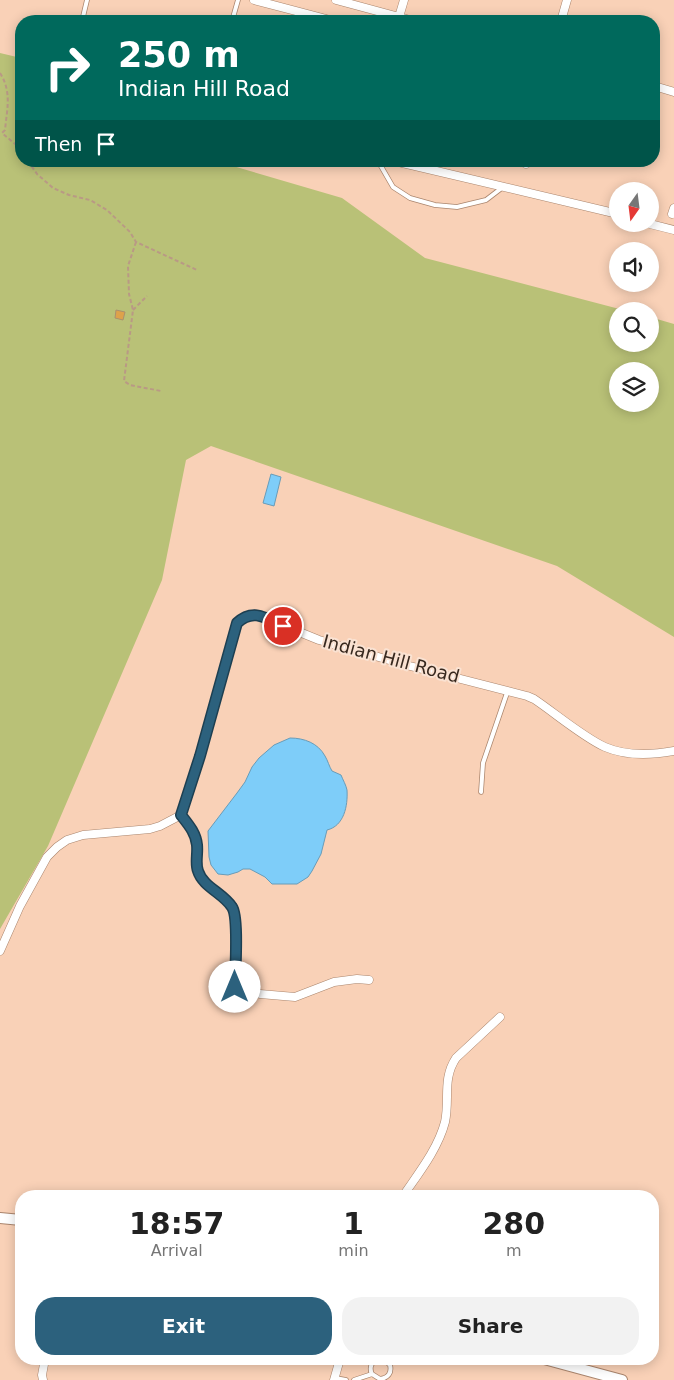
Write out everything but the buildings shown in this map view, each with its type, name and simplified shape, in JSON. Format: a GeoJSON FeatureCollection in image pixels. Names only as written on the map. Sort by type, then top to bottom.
{"type":"FeatureCollection","features":[{"type":"Feature","properties":{"kind":"street"},"geometry":{"type":"LineString","coordinates":[[254,0],[311,15]]}},
{"type":"Feature","properties":{"kind":"street"},"geometry":{"type":"LineString","coordinates":[[336,0],[392,15]]}},
{"type":"Feature","properties":{"kind":"street"},"geometry":{"type":"LineString","coordinates":[[400,15],[404,0]]}},
{"type":"Feature","properties":{"kind":"street"},"geometry":{"type":"LineString","coordinates":[[563,15],[567,0]]}},
{"type":"Feature","properties":{"kind":"street"},"geometry":{"type":"LineString","coordinates":[[660,88],[674,92]]}},
{"type":"Feature","properties":{"kind":"street"},"geometry":{"type":"LineString","coordinates":[[419,167],[609,212]]}},
{"type":"Feature","properties":{"kind":"street"},"geometry":{"type":"LineString","coordinates":[[659,226],[674,230]]}},
{"type":"Feature","properties":{"kind":"street","name":"Indian Hill Road"},"geometry":{"type":"LineString","coordinates":[[181,815],[200,756],[234,630],[237,623],[243,617],[255,614],[319,640],[410,666],[508,690],[534,699],[594,741],[606,747],[635,753],[674,751]]}},
{"type":"Feature","properties":{"kind":"street"},"geometry":{"type":"LineString","coordinates":[[0,951],[20,906],[47,857],[57,847],[67,840],[83,834],[150,829],[181,815],[196,838],[198,845],[198,873],[202,880],[234,909],[235,987],[260,994],[295,997],[334,982],[370,980]]}},
{"type":"Feature","properties":{"kind":"street"},"geometry":{"type":"LineString","coordinates":[[407,1190],[434,1148],[444,1124],[447,1110],[447,1074],[451,1065],[456,1058],[500,1017]]}},
{"type":"Feature","properties":{"kind":"street"},"geometry":{"type":"LineString","coordinates":[[0,1218],[15,1219]]}},
{"type":"Feature","properties":{"kind":"street"},"geometry":{"type":"LineString","coordinates":[[43,1365],[42,1375],[44,1380]]}},
{"type":"Feature","properties":{"kind":"street"},"geometry":{"type":"LineString","coordinates":[[335,1379],[338,1365]]}},
{"type":"Feature","properties":{"kind":"street"},"geometry":{"type":"LineString","coordinates":[[566,1365],[622,1380]]}},
{"type":"Feature","properties":{"kind":"lane"},"geometry":{"type":"LineString","coordinates":[[83,15],[87,0]]}},
{"type":"Feature","properties":{"kind":"lane"},"geometry":{"type":"LineString","coordinates":[[234,15],[238,0]]}},
{"type":"Feature","properties":{"kind":"lane"},"geometry":{"type":"LineString","coordinates":[[381,167],[393,187],[410,198],[435,205],[457,207],[486,200],[504,187]]}},
{"type":"Feature","properties":{"kind":"lane"},"geometry":{"type":"LineString","coordinates":[[480,792],[483,763],[508,690]]}},
{"type":"Feature","properties":{"kind":"lane"},"geometry":{"type":"LineString","coordinates":[[371,1365],[372,1374],[376,1379],[386,1377],[390,1372],[390,1365]]}},
{"type":"Feature","properties":{"kind":"lane"},"geometry":{"type":"LineString","coordinates":[[354,1380],[372,1374]]}},
{"type":"Feature","properties":{"kind":"lane"},"geometry":{"type":"LineString","coordinates":[[335,1379],[346,1380]]}},
{"type":"Feature","properties":{"kind":"path"},"geometry":{"type":"LineString","coordinates":[[0,73],[4,79],[8,95],[5,130],[2,133],[15,144]]}},
{"type":"Feature","properties":{"kind":"path"},"geometry":{"type":"LineString","coordinates":[[33,167],[44,181],[53,188],[69,195],[90,200],[107,210],[130,232],[136,242],[198,270]]}},
{"type":"Feature","properties":{"kind":"path"},"geometry":{"type":"LineString","coordinates":[[136,242],[128,266],[129,294],[133,310],[124,381],[130,385],[161,391]]}},
{"type":"Feature","properties":{"kind":"path"},"geometry":{"type":"LineString","coordinates":[[133,310],[147,296]]}},
{"type":"Feature","properties":{"kind":"green space"},"geometry":{"type":"Polygon","coordinates":[[[0,53],[15,57],[15,167],[236,167],[342,198],[425,258],[609,306],[609,352],[659,352],[659,320],[674,324],[674,637],[557,566],[211,446],[186,460],[162,580],[48,846],[0,929],[0,53]]]}},
{"type":"Feature","properties":{"kind":"water"},"geometry":{"type":"Polygon","coordinates":[[[271,474],[281,477],[274,506],[263,503],[271,474]]]}},
{"type":"Feature","properties":{"kind":"water"},"geometry":{"type":"Polygon","coordinates":[[[290,738],[305,740],[315,745],[322,751],[332,771],[341,775],[347,788],[347,796],[346,809],[341,820],[333,828],[327,830],[321,854],[312,871],[308,877],[297,884],[272,884],[265,877],[250,869],[243,869],[228,875],[218,874],[211,865],[209,857],[208,831],[245,782],[252,767],[259,758],[274,745],[290,738]]]}},
{"type":"Feature","properties":{"kind":"route"},"geometry":{"type":"LineString","coordinates":[[235,987],[234,909],[202,880],[198,873],[198,845],[196,838],[181,815],[200,756],[237,623],[243,617],[255,614],[283,626]]}}]}
